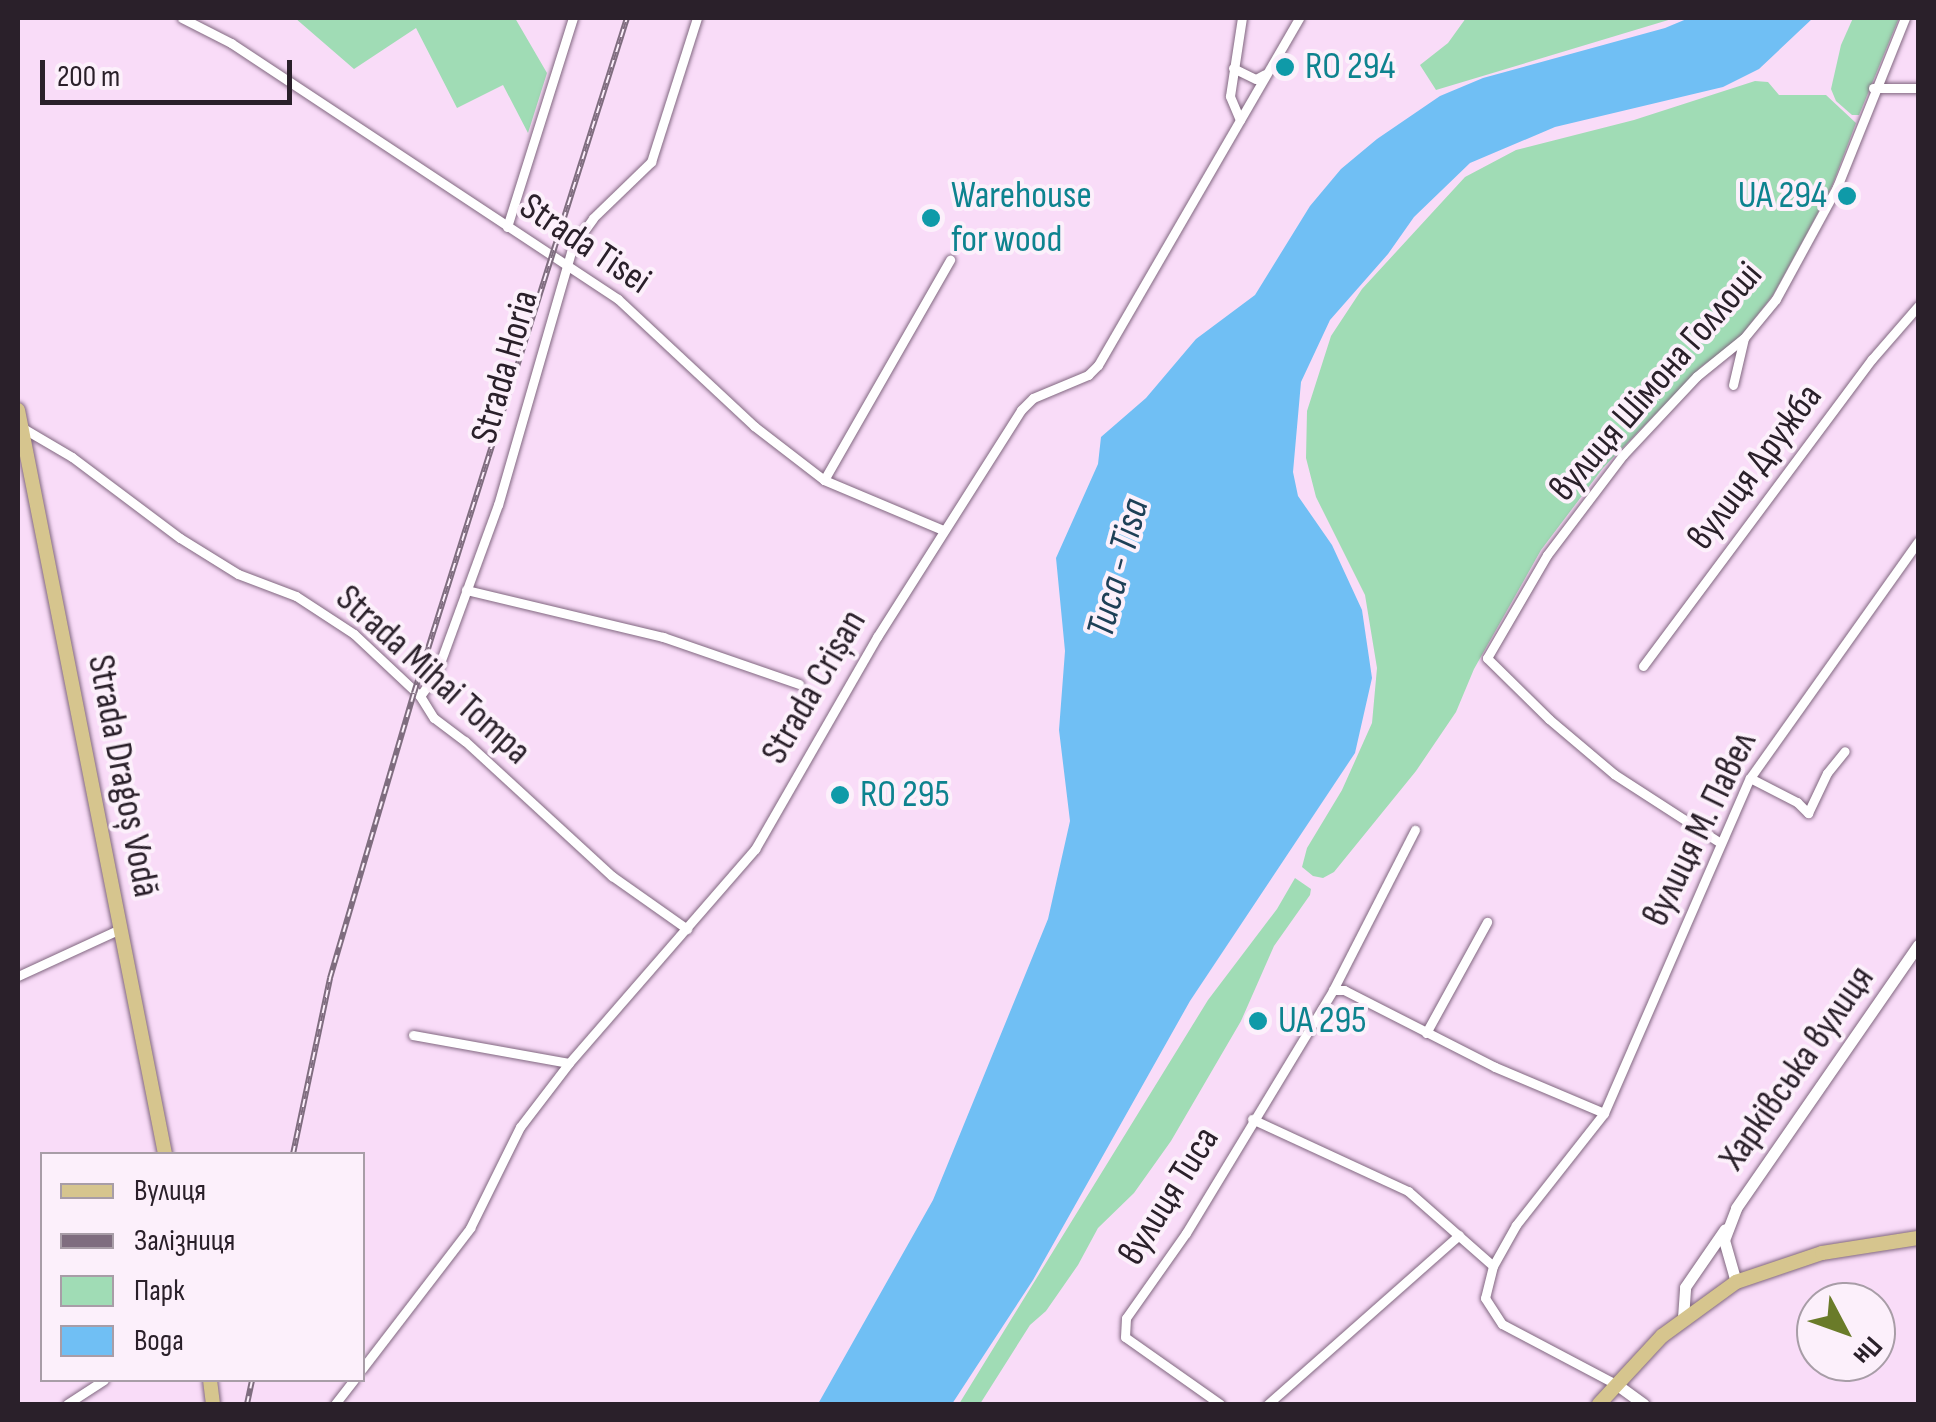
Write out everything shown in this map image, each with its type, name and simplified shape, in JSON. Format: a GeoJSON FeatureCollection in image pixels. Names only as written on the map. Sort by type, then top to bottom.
{"type":"FeatureCollection","features":[{"type":"Feature","properties":{"kind":"main road","name":"Strada Dragoș Vodă"},"geometry":{"type":"LineString","coordinates":[[18,410],[164,1152]]}},
{"type":"Feature","properties":{"kind":"main road"},"geometry":{"type":"LineString","coordinates":[[1599,1404],[1683,1318],[1736,1282],[1807,1257],[1918,1238]]}},
{"type":"Feature","properties":{"kind":"street","name":"Strada Tisei"},"geometry":{"type":"LineString","coordinates":[[182,18],[231,43],[641,317],[754,426],[824,480],[942,530]]}},
{"type":"Feature","properties":{"kind":"street"},"geometry":{"type":"LineString","coordinates":[[507,228],[573,18]]}},
{"type":"Feature","properties":{"kind":"street","name":"Strada Horia"},"geometry":{"type":"LineString","coordinates":[[420,696],[436,674],[498,505],[566,264],[593,218],[651,162],[697,18]]}},
{"type":"Feature","properties":{"kind":"street"},"geometry":{"type":"LineString","coordinates":[[1240,120],[1230,96],[1242,18]]}},
{"type":"Feature","properties":{"kind":"street","name":"Strada Crișan"},"geometry":{"type":"LineString","coordinates":[[365,1365],[470,1228],[510,1142],[569,1063],[755,849],[942,530],[1021,410],[1033,398],[1094,369],[1299,18]]}},
{"type":"Feature","properties":{"kind":"street","name":"вулиця Шімона Голлоші"},"geometry":{"type":"LineString","coordinates":[[1719,842],[1614,774],[1487,658],[1547,555],[1612,470],[1697,376],[1744,338],[1776,299],[1837,187],[1905,18]]}},
{"type":"Feature","properties":{"kind":"street"},"geometry":{"type":"LineString","coordinates":[[1233,68],[1256,79],[1268,72]]}},
{"type":"Feature","properties":{"kind":"street"},"geometry":{"type":"LineString","coordinates":[[1874,88],[1918,88]]}},
{"type":"Feature","properties":{"kind":"street"},"geometry":{"type":"LineString","coordinates":[[824,480],[950,260]]}},
{"type":"Feature","properties":{"kind":"street","name":"вулиця Дружба"},"geometry":{"type":"LineString","coordinates":[[1643,666],[1872,360],[1918,306]]}},
{"type":"Feature","properties":{"kind":"street"},"geometry":{"type":"LineString","coordinates":[[1733,386],[1744,338]]}},
{"type":"Feature","properties":{"kind":"street","name":"Strada Mihai Tompa"},"geometry":{"type":"LineString","coordinates":[[21,427],[72,457],[180,538],[238,574],[296,596],[334,620],[420,696],[434,718],[465,741],[612,876],[687,929]]}},
{"type":"Feature","properties":{"kind":"street","name":"вулиця М. Павел"},"geometry":{"type":"LineString","coordinates":[[1493,1266],[1516,1226],[1604,1113],[1750,778],[1918,542]]}},
{"type":"Feature","properties":{"kind":"street"},"geometry":{"type":"LineString","coordinates":[[466,590],[663,637],[800,684]]}},
{"type":"Feature","properties":{"kind":"street"},"geometry":{"type":"LineString","coordinates":[[1750,778],[1797,802],[1808,813],[1827,773],[1845,751]]}},
{"type":"Feature","properties":{"kind":"street","name":"вулиця Тиса"},"geometry":{"type":"LineString","coordinates":[[1220,1404],[1125,1337],[1123,1328],[1186,1233],[1333,990],[1416,830]]}},
{"type":"Feature","properties":{"kind":"street"},"geometry":{"type":"LineString","coordinates":[[1426,1033],[1487,922]]}},
{"type":"Feature","properties":{"kind":"street"},"geometry":{"type":"LineString","coordinates":[[18,976],[120,930]]}},
{"type":"Feature","properties":{"kind":"street","name":"Харківська вулиця"},"geometry":{"type":"LineString","coordinates":[[1683,1318],[1685,1287],[1918,946]]}},
{"type":"Feature","properties":{"kind":"street"},"geometry":{"type":"LineString","coordinates":[[1333,990],[1344,990],[1426,1033],[1604,1113]]}},
{"type":"Feature","properties":{"kind":"street"},"geometry":{"type":"LineString","coordinates":[[412,1035],[569,1063]]}},
{"type":"Feature","properties":{"kind":"street"},"geometry":{"type":"LineString","coordinates":[[1252,1119],[1408,1191],[1493,1266],[1485,1298],[1502,1324],[1616,1384],[1644,1404]]}},
{"type":"Feature","properties":{"kind":"street","name":"Харківська вулиця"},"geometry":{"type":"LineString","coordinates":[[1728,1226],[1725,1251],[1736,1282]]}},
{"type":"Feature","properties":{"kind":"street"},"geometry":{"type":"LineString","coordinates":[[1268,1404],[1459,1234]]}},
{"type":"Feature","properties":{"kind":"street"},"geometry":{"type":"LineString","coordinates":[[68,1404],[101,1382]]}},
{"type":"Feature","properties":{"kind":"street"},"geometry":{"type":"LineString","coordinates":[[336,1404],[352,1382]]}},
{"type":"Feature","properties":{"kind":"green space"},"geometry":{"type":"Polygon","coordinates":[[[295,18],[515,18],[547,73],[528,133],[503,85],[457,108],[416,28],[354,69],[295,18]]]}},
{"type":"Feature","properties":{"kind":"green space"},"geometry":{"type":"Polygon","coordinates":[[[1466,18],[1675,18],[1436,90],[1420,65],[1448,43],[1466,18]]]}},
{"type":"Feature","properties":{"kind":"green space"},"geometry":{"type":"Polygon","coordinates":[[[1853,18],[1899,18],[1859,115],[1852,115],[1836,101],[1831,89],[1841,45],[1853,18]]]}},
{"type":"Feature","properties":{"kind":"green space"},"geometry":{"type":"Polygon","coordinates":[[[1755,81],[1768,82],[1779,95],[1826,95],[1856,123],[1832,186],[1773,295],[1736,342],[1702,366],[1603,468],[1541,550],[1474,669],[1456,712],[1416,771],[1334,872],[1323,878],[1313,876],[1302,867],[1307,848],[1342,790],[1372,723],[1377,668],[1365,595],[1316,497],[1306,458],[1307,411],[1331,336],[1362,289],[1465,177],[1516,150],[1634,120],[1755,81]]]}},
{"type":"Feature","properties":{"kind":"green space"},"geometry":{"type":"Polygon","coordinates":[[[1295,878],[1311,889],[1310,895],[1274,946],[1241,1021],[1171,1141],[1134,1193],[1098,1228],[1078,1265],[1046,1311],[1030,1325],[980,1404],[959,1404],[1208,1000],[1277,909],[1295,878]]]}},
{"type":"Feature","properties":{"kind":"water","name":"Тиса - Tisa"},"geometry":{"type":"Polygon","coordinates":[[[1689,18],[1813,18],[1759,69],[1723,87],[1555,127],[1470,163],[1414,217],[1388,254],[1330,320],[1301,382],[1293,472],[1298,496],[1332,545],[1362,610],[1372,678],[1355,753],[1190,1001],[1033,1280],[952,1404],[818,1404],[933,1200],[1048,919],[1070,821],[1059,730],[1065,651],[1056,558],[1098,464],[1101,437],[1146,398],[1196,339],[1255,295],[1310,206],[1341,169],[1377,139],[1440,96],[1483,78],[1689,18]]]}},
{"type":"Feature","properties":{"kind":"railway"},"geometry":{"type":"LineString","coordinates":[[293,1152],[330,978],[414,693],[627,18]]}},
{"type":"Feature","properties":{"kind":"railway"},"geometry":{"type":"LineString","coordinates":[[247,1404],[252,1382]]}},
{"type":"Feature","properties":{"kind":"place","name":"RO 294"},"geometry":{"type":"Point","coordinates":[1285,67]}},
{"type":"Feature","properties":{"kind":"place","name":"UA 294"},"geometry":{"type":"Point","coordinates":[1847,196]}},
{"type":"Feature","properties":{"kind":"place","name":"Warehouse for wood"},"geometry":{"type":"Point","coordinates":[931,218]}},
{"type":"Feature","properties":{"kind":"place","name":"RO 295"},"geometry":{"type":"Point","coordinates":[840,795]}},
{"type":"Feature","properties":{"kind":"place","name":"UA 295"},"geometry":{"type":"Point","coordinates":[1258,1021]}}]}
